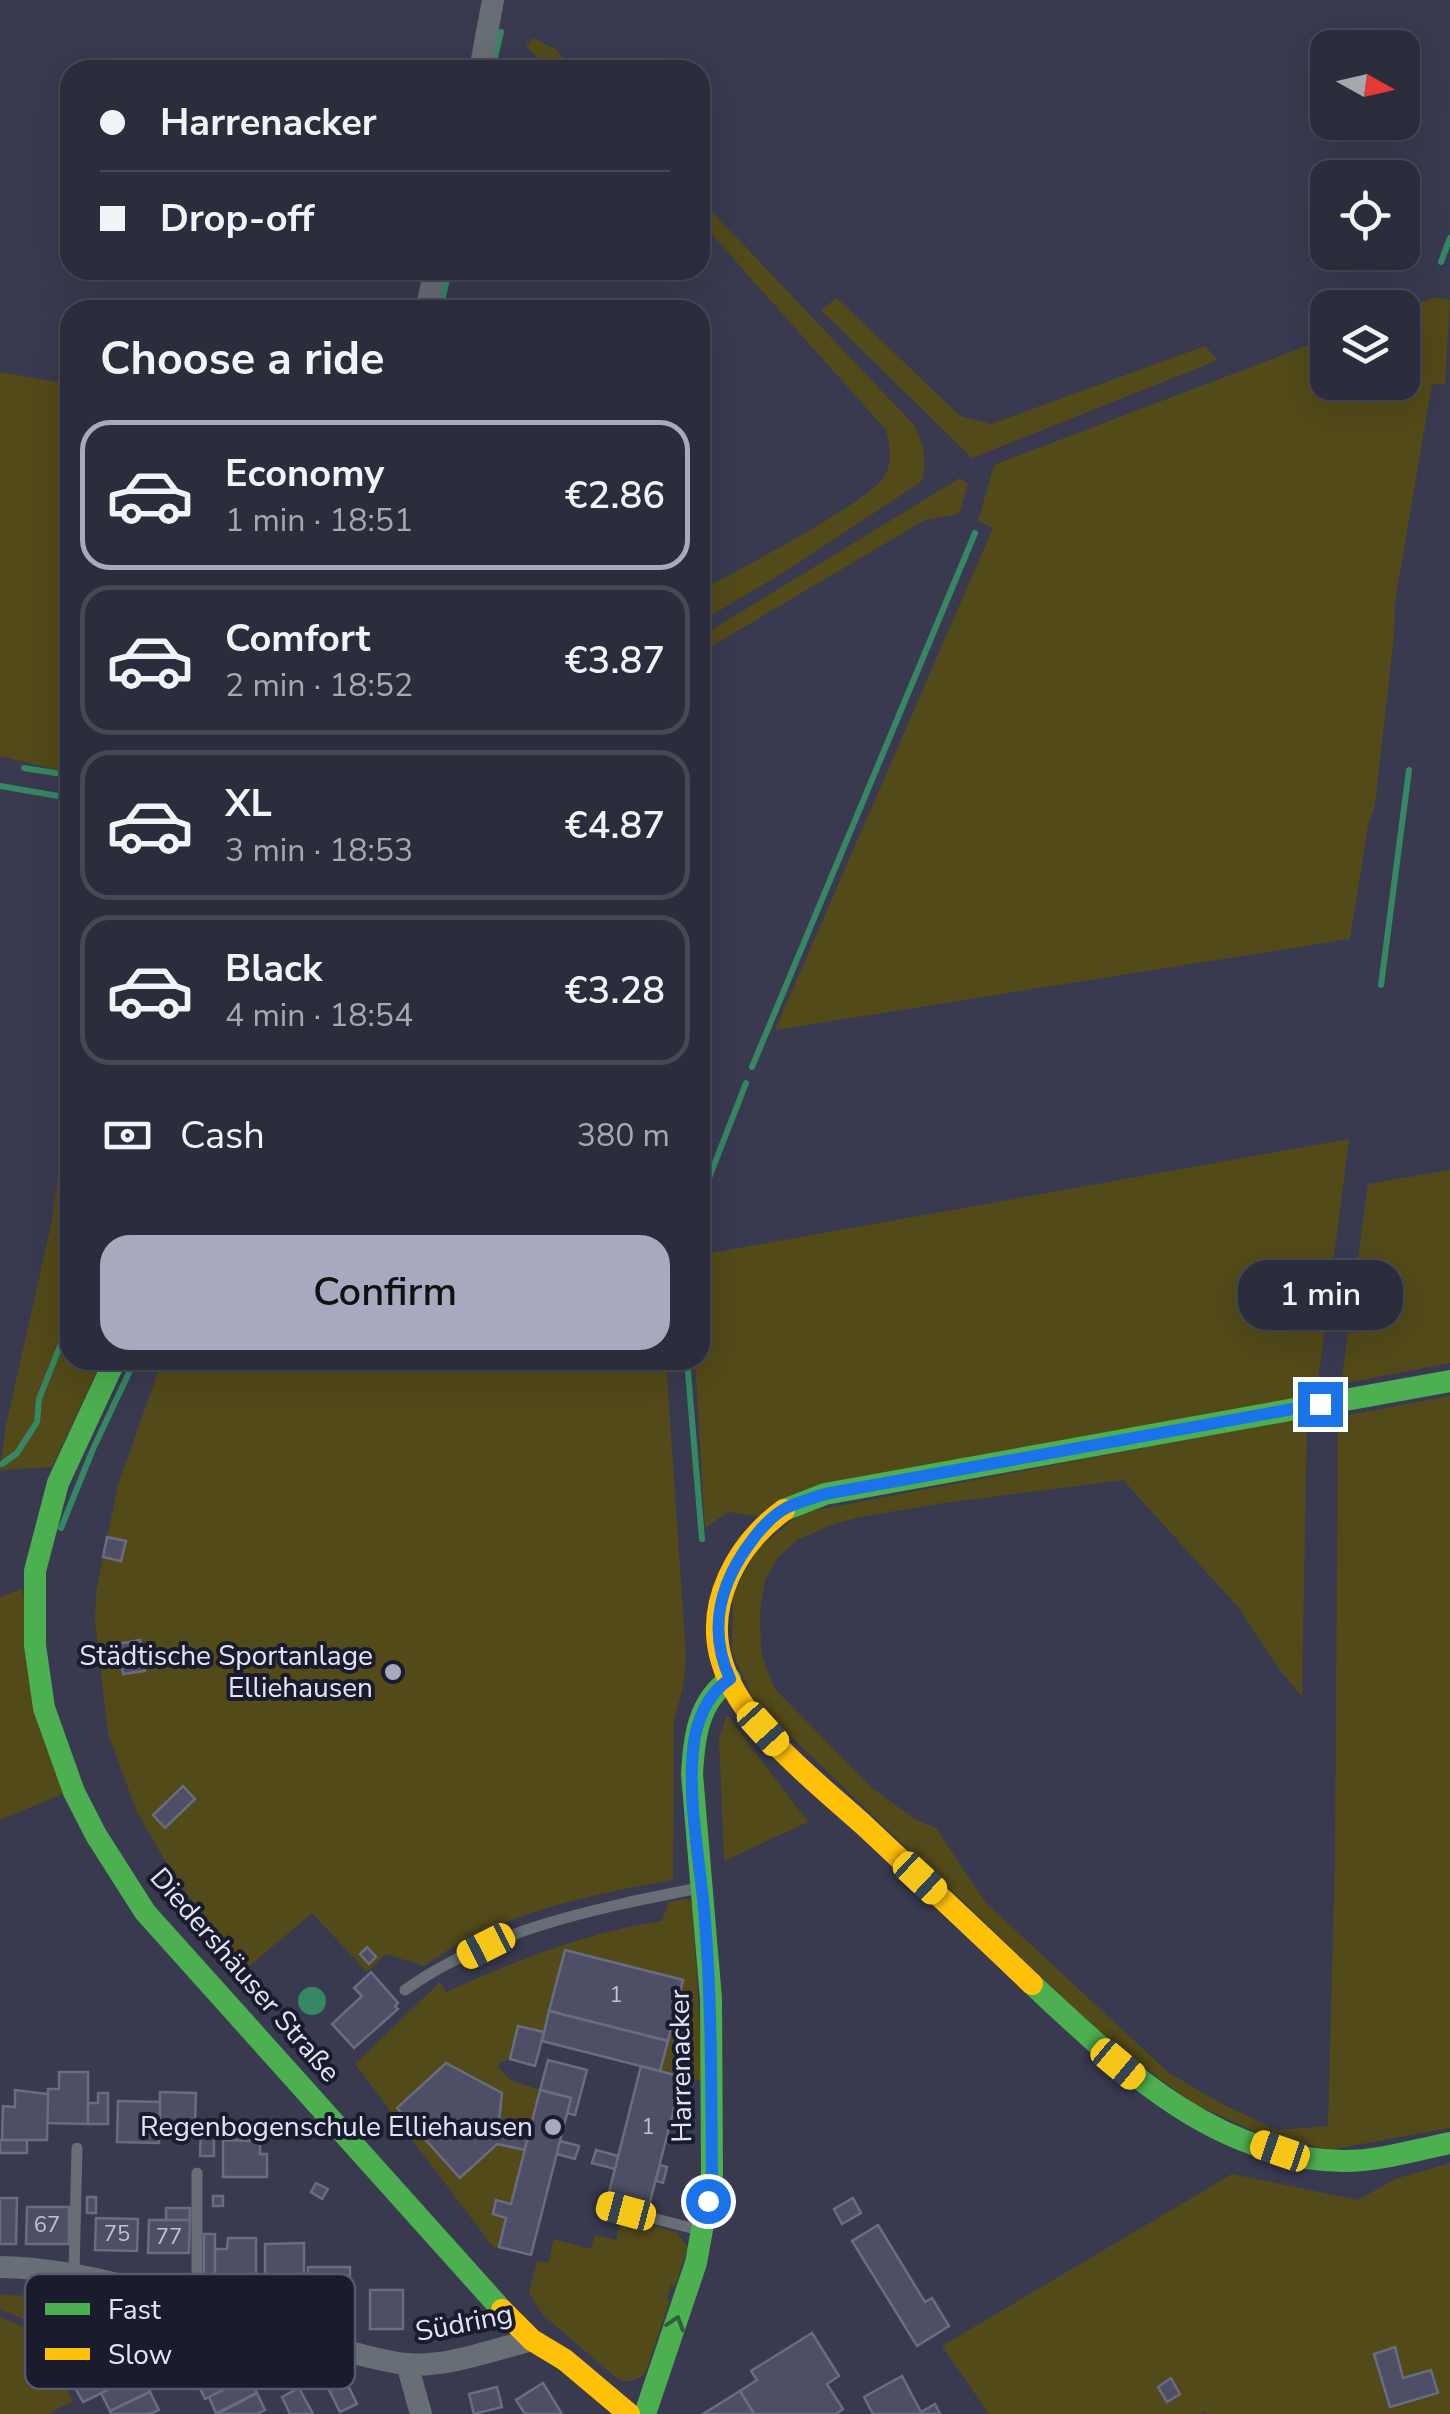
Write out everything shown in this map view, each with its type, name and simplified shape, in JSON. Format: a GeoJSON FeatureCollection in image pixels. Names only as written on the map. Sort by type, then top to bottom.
{"type":"FeatureCollection","features":[{"type":"Feature","properties":{"kind":"street"},"geometry":{"type":"LineString","coordinates":[[482,60],[493,0]]}},
{"type":"Feature","properties":{"kind":"street","name":"Diedershäuser Straße"},"geometry":{"type":"LineString","coordinates":[[110,1370],[58,1483],[35,1571],[35,1645],[44,1708],[74,1792],[96,1836],[144,1912],[492,2300],[532,2340],[566,2360],[628,2414]]}},
{"type":"Feature","properties":{"kind":"street"},"geometry":{"type":"LineString","coordinates":[[1450,1381],[825,1494],[786,1508],[753,1539],[724,1587],[716,1637],[730,1679],[748,1711],[778,1746],[1118,2064],[1154,2092],[1234,2134],[1298,2156],[1363,2160],[1450,2143]]}},
{"type":"Feature","properties":{"kind":"street","name":"Harrenacker"},"geometry":{"type":"LineString","coordinates":[[645,2414],[703,2230],[712,2175],[710,1979],[693,1775],[695,1737],[704,1707],[717,1687],[730,1679]]}},
{"type":"Feature","properties":{"kind":"street","name":"Südring"},"geometry":{"type":"LineString","coordinates":[[0,2267],[74,2274]]}},
{"type":"Feature","properties":{"kind":"street","name":"Südring"},"geometry":{"type":"LineString","coordinates":[[355,2352],[406,2364],[437,2363],[532,2340]]}},
{"type":"Feature","properties":{"kind":"street"},"geometry":{"type":"LineString","coordinates":[[406,2364],[421,2414]]}},
{"type":"Feature","properties":{"kind":"lane"},"geometry":{"type":"LineString","coordinates":[[405,1990],[486,1946],[535,1927],[607,1906],[703,1887]]}},
{"type":"Feature","properties":{"kind":"lane"},"geometry":{"type":"LineString","coordinates":[[74,2274],[77,2148]]}},
{"type":"Feature","properties":{"kind":"lane"},"geometry":{"type":"LineString","coordinates":[[197,2173],[197,2274]]}},
{"type":"Feature","properties":{"kind":"lane"},"geometry":{"type":"LineString","coordinates":[[602,2205],[703,2230]]}},
{"type":"Feature","properties":{"kind":"shaded area"},"geometry":{"type":"Polygon","coordinates":[[[533,38],[555,49],[565,60],[540,60],[526,46],[533,38]]]}},
{"type":"Feature","properties":{"kind":"shaded area"},"geometry":{"type":"Polygon","coordinates":[[[710,210],[914,425],[924,460],[921,482],[710,616],[710,586],[800,536],[874,487],[889,464],[886,430],[710,232],[710,210]]]}},
{"type":"Feature","properties":{"kind":"shaded area"},"geometry":{"type":"Polygon","coordinates":[[[1435,297],[1450,300],[1445,384],[1432,384],[1395,602],[1375,805],[1368,826],[1350,939],[775,1030],[993,528],[978,521],[994,465],[1310,344],[1310,400],[1420,400],[1420,303],[1435,297]]]}},
{"type":"Feature","properties":{"kind":"shaded area"},"geometry":{"type":"Polygon","coordinates":[[[837,298],[960,416],[991,424],[1205,346],[1218,360],[972,458],[821,310],[837,298]]]}},
{"type":"Feature","properties":{"kind":"shaded area"},"geometry":{"type":"Polygon","coordinates":[[[0,372],[60,382],[60,771],[0,756],[0,372]]]}},
{"type":"Feature","properties":{"kind":"shaded area"},"geometry":{"type":"Polygon","coordinates":[[[960,478],[968,484],[959,514],[925,520],[710,647],[710,631],[960,478]]]}},
{"type":"Feature","properties":{"kind":"shaded area"},"geometry":{"type":"Polygon","coordinates":[[[1349,1139],[1316,1397],[757,1516],[728,1512],[705,1528],[696,1370],[710,1370],[710,1253],[1349,1139]]]}},
{"type":"Feature","properties":{"kind":"shaded area"},"geometry":{"type":"Polygon","coordinates":[[[60,1158],[60,1370],[97,1370],[52,1467],[0,1470],[6,1425],[52,1221],[60,1158]]]}},
{"type":"Feature","properties":{"kind":"shaded area"},"geometry":{"type":"Polygon","coordinates":[[[1450,1170],[1450,1363],[1341,1384],[1368,1184],[1450,1170]]]}},
{"type":"Feature","properties":{"kind":"shaded area","name":"Städtische Sportanlage Elliehausen"},"geometry":{"type":"Polygon","coordinates":[[[158,1370],[667,1370],[686,1657],[674,1720],[673,1880],[543,1909],[481,1933],[424,1966],[386,1954],[367,1972],[312,1913],[247,1968],[178,1883],[136,1810],[108,1733],[95,1622],[96,1592],[118,1485],[158,1370]]]}},
{"type":"Feature","properties":{"kind":"shaded area"},"geometry":{"type":"Polygon","coordinates":[[[1450,1396],[1450,2128],[1329,2150],[1256,2132],[1190,2102],[1101,2034],[755,1702],[732,1652],[733,1594],[757,1550],[801,1513],[1307,1417],[1302,1697],[1238,1607],[1123,1480],[860,1517],[797,1540],[779,1556],[765,1580],[760,1610],[761,1652],[774,1688],[872,1788],[916,1820],[936,1828],[986,1903],[1169,2073],[1277,2130],[1328,2126],[1335,1859],[1338,1417],[1450,1396]]]}},
{"type":"Feature","properties":{"kind":"shaded area"},"geometry":{"type":"Polygon","coordinates":[[[22,1589],[65,1793],[0,1820],[0,1597],[22,1589]]]}},
{"type":"Feature","properties":{"kind":"shaded area"},"geometry":{"type":"Polygon","coordinates":[[[727,1715],[808,1822],[724,1861],[719,1738],[727,1715]]]}},
{"type":"Feature","properties":{"kind":"shaded area"},"geometry":{"type":"Polygon","coordinates":[[[687,1899],[692,1903],[703,2080],[684,2080],[682,2076],[660,2071],[549,2011],[544,2032],[518,2026],[510,2059],[498,2067],[510,2080],[540,2090],[511,2204],[496,2201],[493,2214],[506,2218],[499,2247],[494,2248],[355,2064],[440,1982],[446,1992],[579,1940],[662,1921],[669,1902],[687,1899]]]}},
{"type":"Feature","properties":{"kind":"shaded area"},"geometry":{"type":"Polygon","coordinates":[[[312,1987],[322,1991],[326,2001],[322,2011],[312,2015],[302,2011],[298,2001],[302,1991],[312,1987]]]}},
{"type":"Feature","properties":{"kind":"shaded area"},"geometry":{"type":"Polygon","coordinates":[[[1450,2163],[1450,2414],[989,2414],[942,2346],[1232,2174],[1358,2200],[1395,2179],[1450,2163]]]}},
{"type":"Feature","properties":{"kind":"shaded area"},"geometry":{"type":"Polygon","coordinates":[[[622,2216],[677,2233],[688,2247],[675,2286],[671,2285],[667,2299],[670,2300],[646,2371],[627,2381],[619,2380],[543,2315],[529,2293],[537,2261],[548,2263],[554,2239],[591,2249],[595,2235],[616,2240],[622,2216]]]}},
{"type":"Feature","properties":{"kind":"shaded area"},"geometry":{"type":"Polygon","coordinates":[[[0,2295],[25,2296],[25,2320],[0,2309],[0,2295]]]}},
{"type":"Feature","properties":{"kind":"shaded area"},"geometry":{"type":"Polygon","coordinates":[[[0,2317],[25,2328],[25,2389],[67,2389],[73,2401],[48,2414],[0,2414],[0,2317]]]}},
{"type":"Feature","properties":{"kind":"building"},"geometry":{"type":"Polygon","coordinates":[[[107,1537],[126,1541],[121,1561],[103,1557],[107,1537]]]}},
{"type":"Feature","properties":{"kind":"building"},"geometry":{"type":"Polygon","coordinates":[[[140,1640],[145,1671],[123,1674],[118,1644],[140,1640]]]}},
{"type":"Feature","properties":{"kind":"building"},"geometry":{"type":"Polygon","coordinates":[[[183,1786],[195,1799],[165,1828],[153,1815],[183,1786]]]}},
{"type":"Feature","properties":{"kind":"building"},"geometry":{"type":"Polygon","coordinates":[[[367,1947],[376,1957],[369,1964],[360,1954],[367,1947]]]}},
{"type":"Feature","properties":{"kind":"building"},"geometry":{"type":"Polygon","coordinates":[[[565,1950],[683,1980],[668,2041],[549,2011],[565,1950]]]}},
{"type":"Feature","properties":{"kind":"building"},"geometry":{"type":"Polygon","coordinates":[[[371,1972],[398,2003],[398,2009],[354,2048],[332,2024],[362,1996],[354,1988],[371,1972]]]}},
{"type":"Feature","properties":{"kind":"building"},"geometry":{"type":"Polygon","coordinates":[[[549,2011],[668,2041],[660,2071],[542,2041],[549,2011]]]}},
{"type":"Feature","properties":{"kind":"building"},"geometry":{"type":"Polygon","coordinates":[[[518,2026],[544,2032],[535,2066],[510,2059],[518,2026]]]}},
{"type":"Feature","properties":{"kind":"building"},"geometry":{"type":"Polygon","coordinates":[[[548,2060],[587,2070],[575,2115],[567,2113],[571,2098],[540,2090],[548,2060]]]}},
{"type":"Feature","properties":{"kind":"building"},"geometry":{"type":"Polygon","coordinates":[[[446,2063],[502,2093],[499,2121],[530,2129],[525,2150],[497,2144],[460,2178],[397,2108],[446,2063]]]}},
{"type":"Feature","properties":{"kind":"building"},"geometry":{"type":"Polygon","coordinates":[[[641,2066],[682,2077],[649,2206],[608,2196],[641,2066]]]}},
{"type":"Feature","properties":{"kind":"building"},"geometry":{"type":"Polygon","coordinates":[[[59,2072],[88,2072],[88,2124],[47,2123],[48,2089],[59,2089],[59,2072]]]}},
{"type":"Feature","properties":{"kind":"building"},"geometry":{"type":"Polygon","coordinates":[[[15,2090],[48,2094],[47,2140],[2,2140],[3,2106],[15,2107],[15,2090]]]}},
{"type":"Feature","properties":{"kind":"building"},"geometry":{"type":"Polygon","coordinates":[[[540,2090],[571,2098],[531,2255],[499,2247],[506,2218],[493,2214],[496,2200],[511,2204],[540,2090]]]}},
{"type":"Feature","properties":{"kind":"building"},"geometry":{"type":"Polygon","coordinates":[[[160,2092],[196,2093],[195,2123],[201,2123],[200,2138],[159,2137],[160,2092]]]}},
{"type":"Feature","properties":{"kind":"building"},"geometry":{"type":"Polygon","coordinates":[[[98,2093],[108,2093],[108,2124],[88,2124],[88,2103],[98,2103],[98,2093]]]}},
{"type":"Feature","properties":{"kind":"building"},"geometry":{"type":"Polygon","coordinates":[[[118,2101],[160,2102],[159,2143],[117,2142],[118,2101]]]}},
{"type":"Feature","properties":{"kind":"building"},"geometry":{"type":"Polygon","coordinates":[[[201,2123],[214,2124],[214,2156],[200,2156],[201,2123]]]}},
{"type":"Feature","properties":{"kind":"building"},"geometry":{"type":"Polygon","coordinates":[[[223,2124],[260,2124],[260,2141],[223,2140],[223,2124]]]}},
{"type":"Feature","properties":{"kind":"building"},"geometry":{"type":"Polygon","coordinates":[[[0,2140],[27,2140],[27,2153],[0,2153],[0,2140]]]}},
{"type":"Feature","properties":{"kind":"building"},"geometry":{"type":"Polygon","coordinates":[[[223,2140],[260,2141],[260,2154],[267,2154],[267,2177],[223,2177],[223,2140]]]}},
{"type":"Feature","properties":{"kind":"building"},"geometry":{"type":"Polygon","coordinates":[[[560,2141],[579,2146],[575,2159],[557,2154],[560,2141]]]}},
{"type":"Feature","properties":{"kind":"building"},"geometry":{"type":"Polygon","coordinates":[[[596,2150],[618,2156],[615,2169],[592,2163],[596,2150]]]}},
{"type":"Feature","properties":{"kind":"building"},"geometry":{"type":"Polygon","coordinates":[[[660,2165],[667,2167],[663,2183],[656,2181],[660,2165]]]}},
{"type":"Feature","properties":{"kind":"building"},"geometry":{"type":"Polygon","coordinates":[[[316,2183],[328,2189],[322,2199],[311,2192],[316,2183]]]}},
{"type":"Feature","properties":{"kind":"building"},"geometry":{"type":"Polygon","coordinates":[[[213,2196],[223,2196],[223,2206],[213,2206],[213,2196]]]}},
{"type":"Feature","properties":{"kind":"building"},"geometry":{"type":"Polygon","coordinates":[[[87,2197],[96,2197],[96,2213],[87,2213],[87,2197]]]}},
{"type":"Feature","properties":{"kind":"building"},"geometry":{"type":"Polygon","coordinates":[[[0,2198],[17,2198],[16,2244],[0,2244],[0,2198]]]}},
{"type":"Feature","properties":{"kind":"building"},"geometry":{"type":"Polygon","coordinates":[[[853,2198],[861,2213],[842,2224],[834,2209],[853,2198]]]}},
{"type":"Feature","properties":{"kind":"building"},"geometry":{"type":"Polygon","coordinates":[[[27,2207],[69,2207],[69,2244],[26,2244],[27,2207]]]}},
{"type":"Feature","properties":{"kind":"building"},"geometry":{"type":"Polygon","coordinates":[[[166,2208],[190,2208],[190,2220],[166,2220],[166,2208]]]}},
{"type":"Feature","properties":{"kind":"building"},"geometry":{"type":"Polygon","coordinates":[[[96,2218],[138,2219],[137,2251],[95,2250],[96,2218]]]}},
{"type":"Feature","properties":{"kind":"building"},"geometry":{"type":"Polygon","coordinates":[[[149,2220],[190,2220],[189,2253],[148,2253],[149,2220]]]}},
{"type":"Feature","properties":{"kind":"building"},"geometry":{"type":"Polygon","coordinates":[[[878,2225],[925,2302],[932,2298],[949,2326],[917,2346],[852,2241],[878,2225]]]}},
{"type":"Feature","properties":{"kind":"building"},"geometry":{"type":"Polygon","coordinates":[[[204,2234],[215,2234],[215,2274],[204,2274],[204,2234]]]}},
{"type":"Feature","properties":{"kind":"building"},"geometry":{"type":"Polygon","coordinates":[[[228,2238],[256,2238],[256,2274],[215,2274],[215,2249],[227,2249],[228,2238]]]}},
{"type":"Feature","properties":{"kind":"building"},"geometry":{"type":"Polygon","coordinates":[[[304,2243],[304,2274],[265,2274],[265,2244],[304,2243]]]}},
{"type":"Feature","properties":{"kind":"building"},"geometry":{"type":"Polygon","coordinates":[[[308,2267],[350,2267],[350,2274],[308,2274],[308,2267]]]}},
{"type":"Feature","properties":{"kind":"building"},"geometry":{"type":"Polygon","coordinates":[[[370,2290],[403,2290],[403,2329],[370,2329],[370,2290]]]}},
{"type":"Feature","properties":{"kind":"building"},"geometry":{"type":"Polygon","coordinates":[[[812,2333],[839,2376],[827,2384],[843,2409],[836,2414],[754,2414],[740,2391],[757,2380],[751,2371],[812,2333]]]}},
{"type":"Feature","properties":{"kind":"building"},"geometry":{"type":"Polygon","coordinates":[[[1395,2347],[1403,2378],[1431,2370],[1438,2393],[1390,2407],[1374,2354],[1395,2347]]]}},
{"type":"Feature","properties":{"kind":"building"},"geometry":{"type":"Polygon","coordinates":[[[902,2376],[921,2412],[935,2404],[940,2414],[873,2414],[864,2397],[902,2376]]]}},
{"type":"Feature","properties":{"kind":"building"},"geometry":{"type":"Polygon","coordinates":[[[1171,2378],[1180,2394],[1167,2402],[1158,2387],[1171,2378]]]}},
{"type":"Feature","properties":{"kind":"building"},"geometry":{"type":"Polygon","coordinates":[[[543,2383],[562,2414],[525,2414],[516,2400],[543,2383]]]}},
{"type":"Feature","properties":{"kind":"building"},"geometry":{"type":"Polygon","coordinates":[[[497,2387],[502,2407],[474,2414],[469,2394],[497,2387]]]}},
{"type":"Feature","properties":{"kind":"building"},"geometry":{"type":"Polygon","coordinates":[[[76,2389],[110,2389],[83,2402],[76,2389]]]}},
{"type":"Feature","properties":{"kind":"building"},"geometry":{"type":"Polygon","coordinates":[[[109,2389],[150,2392],[110,2411],[101,2393],[109,2389]]]}},
{"type":"Feature","properties":{"kind":"building"},"geometry":{"type":"Polygon","coordinates":[[[200,2389],[225,2389],[205,2399],[200,2389]]]}},
{"type":"Feature","properties":{"kind":"building"},"geometry":{"type":"Polygon","coordinates":[[[225,2389],[255,2389],[257,2393],[216,2413],[209,2397],[225,2389]]]}},
{"type":"Feature","properties":{"kind":"building"},"geometry":{"type":"Polygon","coordinates":[[[300,2389],[313,2414],[290,2414],[282,2397],[300,2389]]]}},
{"type":"Feature","properties":{"kind":"building"},"geometry":{"type":"Polygon","coordinates":[[[328,2389],[350,2389],[357,2404],[340,2412],[328,2389]]]}},
{"type":"Feature","properties":{"kind":"building"},"geometry":{"type":"Polygon","coordinates":[[[740,2391],[754,2414],[703,2414],[740,2391]]]}},
{"type":"Feature","properties":{"kind":"building"},"geometry":{"type":"Polygon","coordinates":[[[150,2392],[159,2410],[150,2414],[111,2414],[110,2411],[150,2392]]]}},
{"type":"Feature","properties":{"kind":"building"},"geometry":{"type":"Polygon","coordinates":[[[257,2393],[265,2410],[257,2414],[217,2414],[257,2393]]]}},
{"type":"Feature","properties":{"kind":"waterway"},"geometry":{"type":"LineString","coordinates":[[494,60],[501,32]]}},
{"type":"Feature","properties":{"kind":"waterway"},"geometry":{"type":"LineString","coordinates":[[1441,262],[1450,238]]}},
{"type":"Feature","properties":{"kind":"waterway"},"geometry":{"type":"LineString","coordinates":[[442,300],[447,280]]}},
{"type":"Feature","properties":{"kind":"waterway"},"geometry":{"type":"LineString","coordinates":[[752,1067],[975,533]]}},
{"type":"Feature","properties":{"kind":"waterway"},"geometry":{"type":"LineString","coordinates":[[24,768],[60,774]]}},
{"type":"Feature","properties":{"kind":"waterway"},"geometry":{"type":"LineString","coordinates":[[1381,985],[1409,770]]}},
{"type":"Feature","properties":{"kind":"waterway"},"geometry":{"type":"LineString","coordinates":[[0,786],[60,796]]}},
{"type":"Feature","properties":{"kind":"waterway"},"geometry":{"type":"LineString","coordinates":[[710,1175],[746,1083]]}},
{"type":"Feature","properties":{"kind":"waterway"},"geometry":{"type":"LineString","coordinates":[[2,1464],[17,1453],[37,1422],[39,1399],[60,1346]]}},
{"type":"Feature","properties":{"kind":"waterway"},"geometry":{"type":"LineString","coordinates":[[61,1528],[130,1370]]}},
{"type":"Feature","properties":{"kind":"waterway"},"geometry":{"type":"LineString","coordinates":[[688,1370],[702,1539]]}},
{"type":"Feature","properties":{"kind":"traffic: fast"},"geometry":{"type":"LineString","coordinates":[[110,1370],[58,1483],[35,1571],[35,1645],[44,1708],[74,1792],[145,1912],[502,2310]]}},
{"type":"Feature","properties":{"kind":"traffic: fast"},"geometry":{"type":"LineString","coordinates":[[784,1510],[825,1494],[1450,1381]]}},
{"type":"Feature","properties":{"kind":"traffic: fast"},"geometry":{"type":"LineString","coordinates":[[645,2414],[696,2263],[712,2174],[711,1999],[692,1774],[696,1734],[704,1709],[730,1679]]}},
{"type":"Feature","properties":{"kind":"traffic: fast"},"geometry":{"type":"LineString","coordinates":[[1032,1984],[1135,2076],[1212,2126],[1253,2144],[1297,2156],[1357,2161],[1450,2143]]}},
{"type":"Feature","properties":{"kind":"traffic: slow"},"geometry":{"type":"LineString","coordinates":[[784,1510],[752,1540],[721,1597],[718,1640],[732,1686],[783,1752],[1032,1984]]}},
{"type":"Feature","properties":{"kind":"traffic: slow"},"geometry":{"type":"LineString","coordinates":[[502,2310],[532,2340],[565,2360],[629,2414]]}},
{"type":"Feature","properties":{"kind":"place","name":"Städtische Sportanlage Elliehausen"},"geometry":{"type":"Point","coordinates":[393,1672]}},
{"type":"Feature","properties":{"kind":"place","name":"Regenbogenschule Elliehausen"},"geometry":{"type":"Point","coordinates":[553,2127]}},
{"type":"Feature","properties":{"kind":"route"},"geometry":{"type":"LineString","coordinates":[[708,2201],[712,2175],[710,1979],[693,1775],[695,1737],[704,1707],[717,1687],[730,1679],[716,1637],[718,1612],[724,1587],[743,1552],[764,1526],[786,1508],[825,1494],[1320,1404]]}}]}
